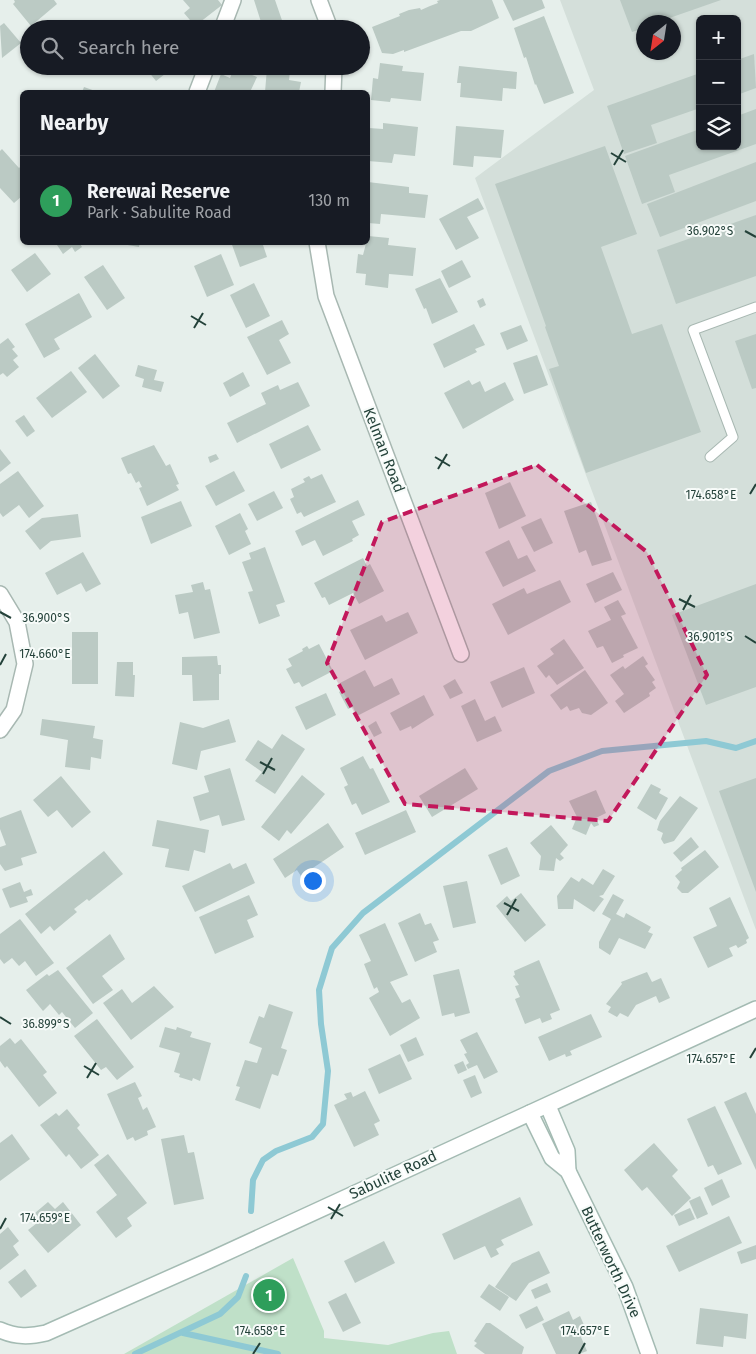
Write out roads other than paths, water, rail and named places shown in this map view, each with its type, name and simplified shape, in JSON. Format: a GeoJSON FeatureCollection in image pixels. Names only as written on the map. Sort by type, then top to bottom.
{"type":"FeatureCollection","features":[{"type":"Feature","properties":{"kind":"street"},"geometry":{"type":"LineString","coordinates":[[225,20],[233,0]]}},
{"type":"Feature","properties":{"kind":"street"},"geometry":{"type":"LineString","coordinates":[[319,0],[327,20]]}},
{"type":"Feature","properties":{"kind":"street"},"geometry":{"type":"LineString","coordinates":[[198,90],[204,75]]}},
{"type":"Feature","properties":{"kind":"street"},"geometry":{"type":"LineString","coordinates":[[333,90],[334,75]]}},
{"type":"Feature","properties":{"kind":"street","name":"Kelman Road"},"geometry":{"type":"LineString","coordinates":[[318,245],[326,296],[461,654]]}},
{"type":"Feature","properties":{"kind":"street"},"geometry":{"type":"LineString","coordinates":[[0,594],[17,622],[25,664],[14,710],[0,730]]}},
{"type":"Feature","properties":{"kind":"street","name":"Sabulite Road"},"geometry":{"type":"LineString","coordinates":[[0,1330],[13,1336],[28,1337],[46,1333],[548,1106],[756,1009]]}},
{"type":"Feature","properties":{"kind":"street","name":"Butterworth Drive"},"geometry":{"type":"LineString","coordinates":[[548,1106],[567,1151],[568,1172]]}},
{"type":"Feature","properties":{"kind":"street","name":"Butterworth Drive"},"geometry":{"type":"LineString","coordinates":[[530,1113],[552,1158],[568,1172],[626,1287],[650,1354]]}},
{"type":"Feature","properties":{"kind":"lane"},"geometry":{"type":"LineString","coordinates":[[710,457],[732,437],[693,330],[756,307]]}},
{"type":"Feature","properties":{"kind":"waterway"},"geometry":{"type":"LineString","coordinates":[[251,1211],[253,1180],[263,1160],[276,1151],[312,1137],[323,1124],[328,1071],[321,1024],[319,990],[332,948],[363,913],[549,771],[602,751],[706,741],[736,748],[756,741]]}},
{"type":"Feature","properties":{"kind":"waterway"},"geometry":{"type":"LineString","coordinates":[[135,1354],[220,1314],[238,1297],[246,1276]]}},
{"type":"Feature","properties":{"kind":"waterway"},"geometry":{"type":"LineString","coordinates":[[183,1333],[278,1354]]}},
{"type":"Feature","properties":{"kind":"place","name":"Rerewai Reserve"},"geometry":{"type":"Point","coordinates":[269,1295]}}]}
